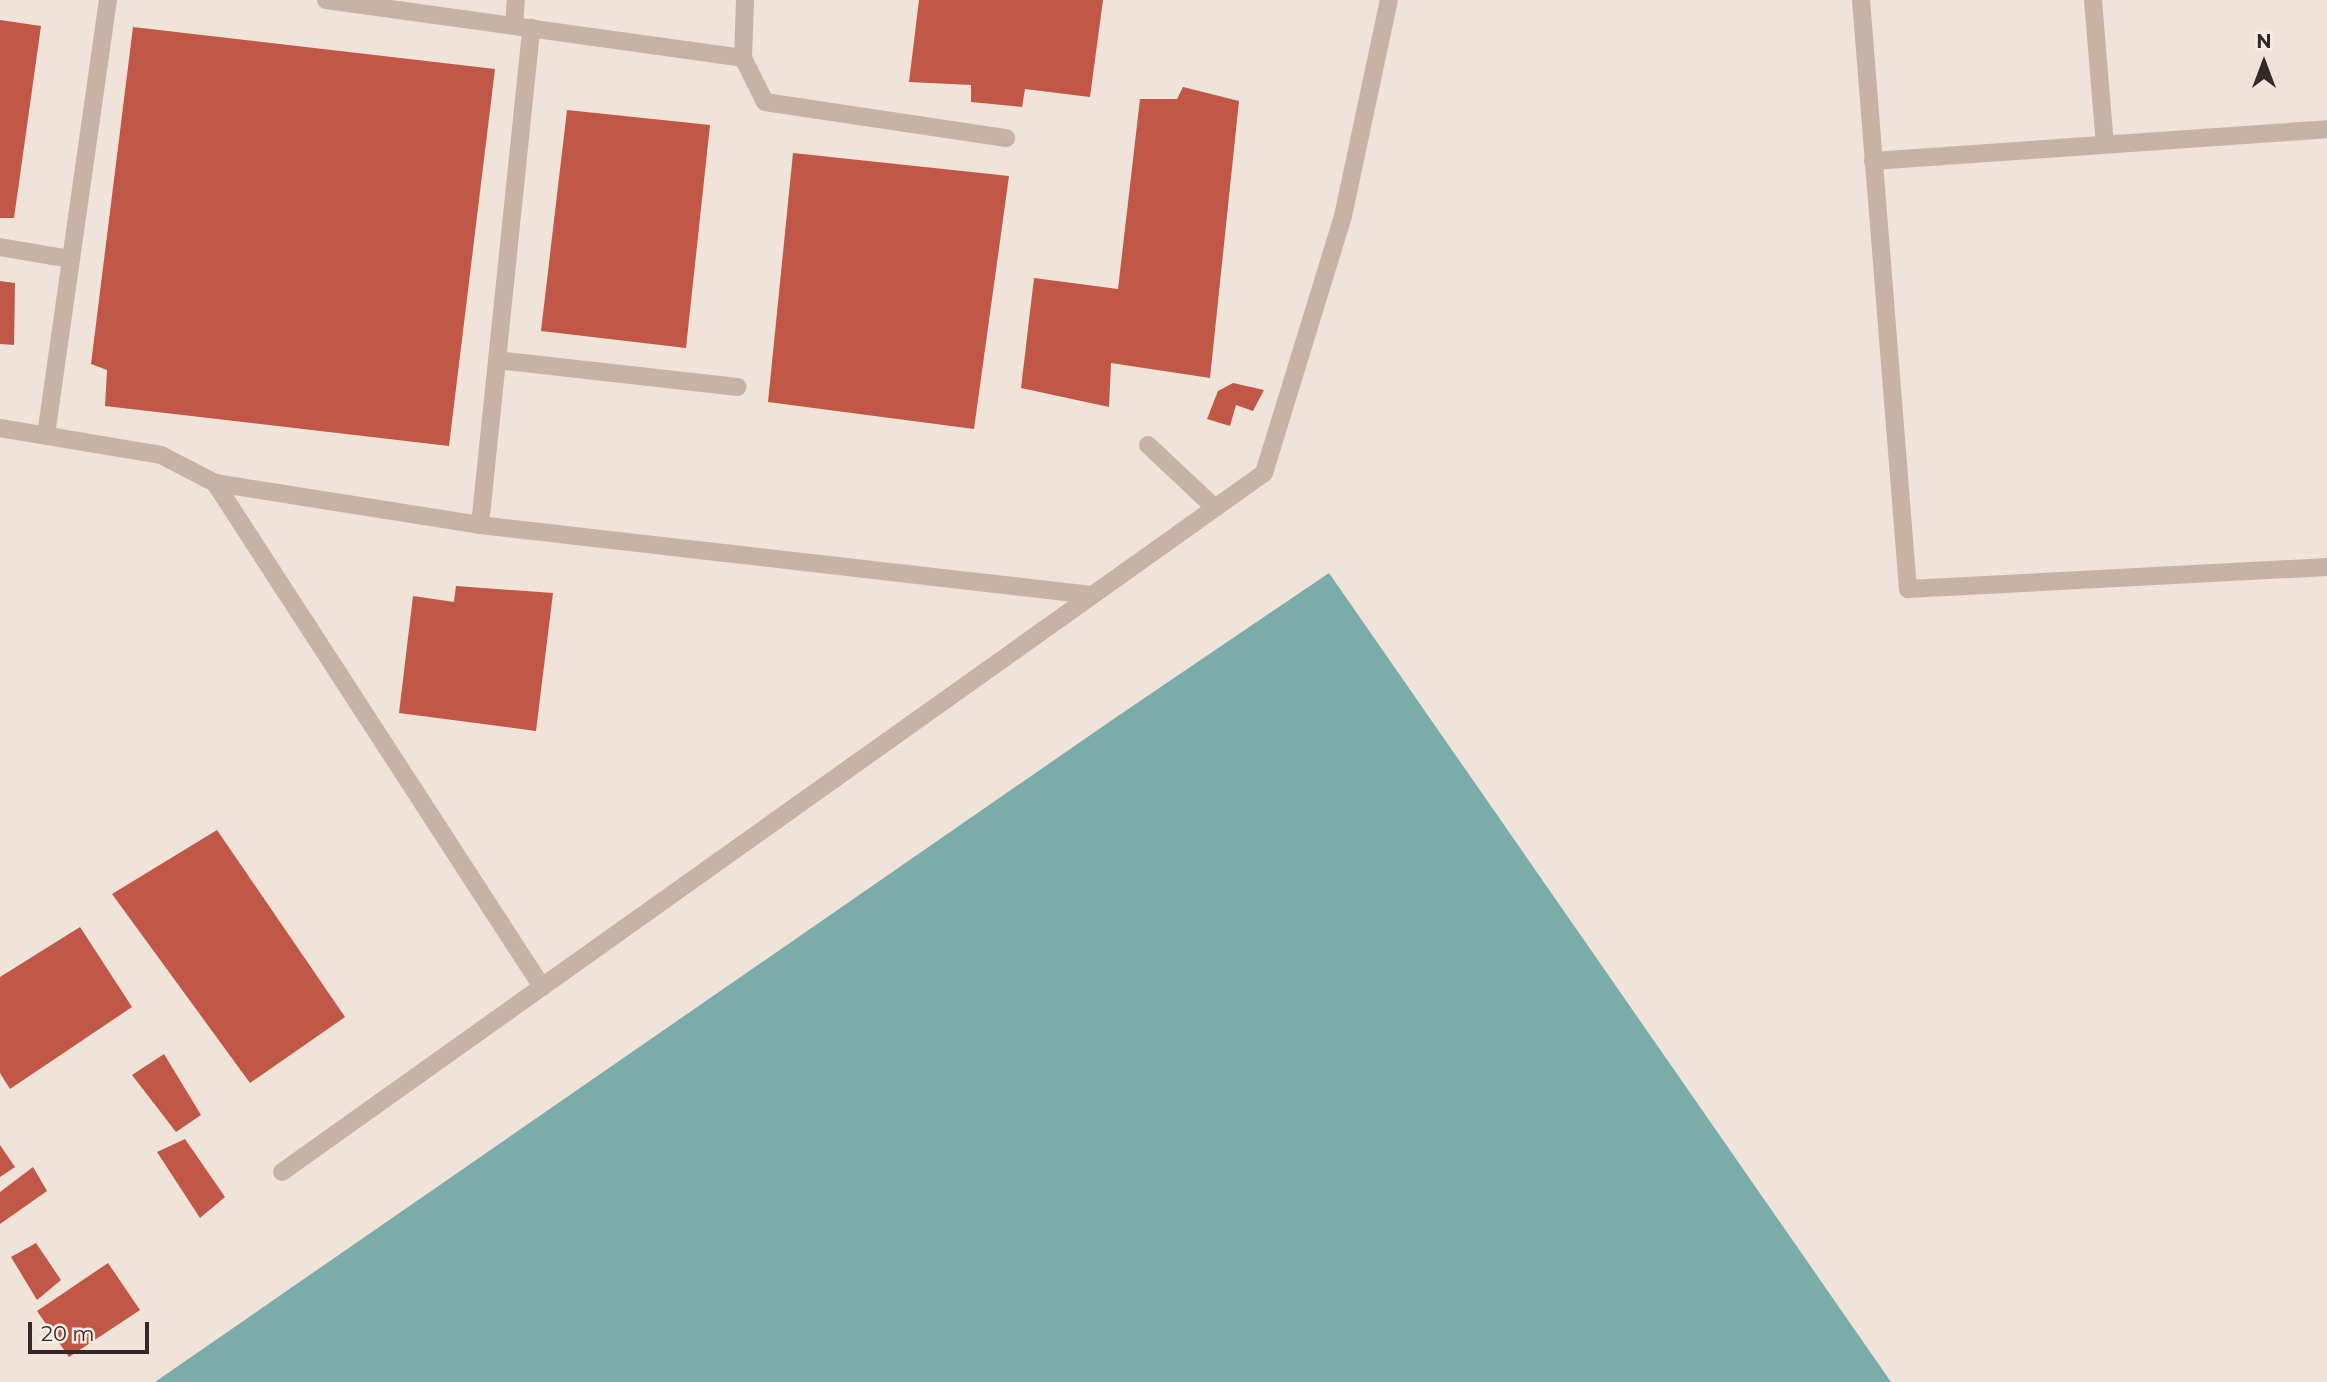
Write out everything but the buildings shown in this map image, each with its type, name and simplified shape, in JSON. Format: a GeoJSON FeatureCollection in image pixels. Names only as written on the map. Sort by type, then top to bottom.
{"type":"FeatureCollection","features":[{"type":"Feature","properties":{"kind":"street"},"geometry":{"type":"LineString","coordinates":[[46,435],[108,0]]}},
{"type":"Feature","properties":{"kind":"street"},"geometry":{"type":"LineString","coordinates":[[327,0],[352,1],[743,58]]}},
{"type":"Feature","properties":{"kind":"street"},"geometry":{"type":"LineString","coordinates":[[480,525],[497,360],[522,27],[516,0]]}},
{"type":"Feature","properties":{"kind":"street"},"geometry":{"type":"LineString","coordinates":[[745,0],[743,58],[765,102],[1006,138]]}},
{"type":"Feature","properties":{"kind":"street"},"geometry":{"type":"LineString","coordinates":[[282,1172],[1264,473],[1343,216],[1389,0]]}},
{"type":"Feature","properties":{"kind":"street"},"geometry":{"type":"LineString","coordinates":[[1861,0],[1908,589],[2327,567]]}},
{"type":"Feature","properties":{"kind":"street"},"geometry":{"type":"LineString","coordinates":[[2093,0],[2105,145]]}},
{"type":"Feature","properties":{"kind":"street"},"geometry":{"type":"LineString","coordinates":[[1873,161],[2327,129]]}},
{"type":"Feature","properties":{"kind":"street"},"geometry":{"type":"LineString","coordinates":[[0,247],[71,259]]}},
{"type":"Feature","properties":{"kind":"street"},"geometry":{"type":"LineString","coordinates":[[497,360],[737,387]]}},
{"type":"Feature","properties":{"kind":"street"},"geometry":{"type":"LineString","coordinates":[[0,428],[161,455],[215,483],[480,525],[1093,595]]}},
{"type":"Feature","properties":{"kind":"street"},"geometry":{"type":"LineString","coordinates":[[1148,445],[1215,508]]}},
{"type":"Feature","properties":{"kind":"street"},"geometry":{"type":"LineString","coordinates":[[215,483],[542,987]]}},
{"type":"Feature","properties":{"kind":"water"},"geometry":{"type":"Polygon","coordinates":[[[1329,573],[1891,1382],[155,1382],[1115,718],[1329,573]]]}}]}
